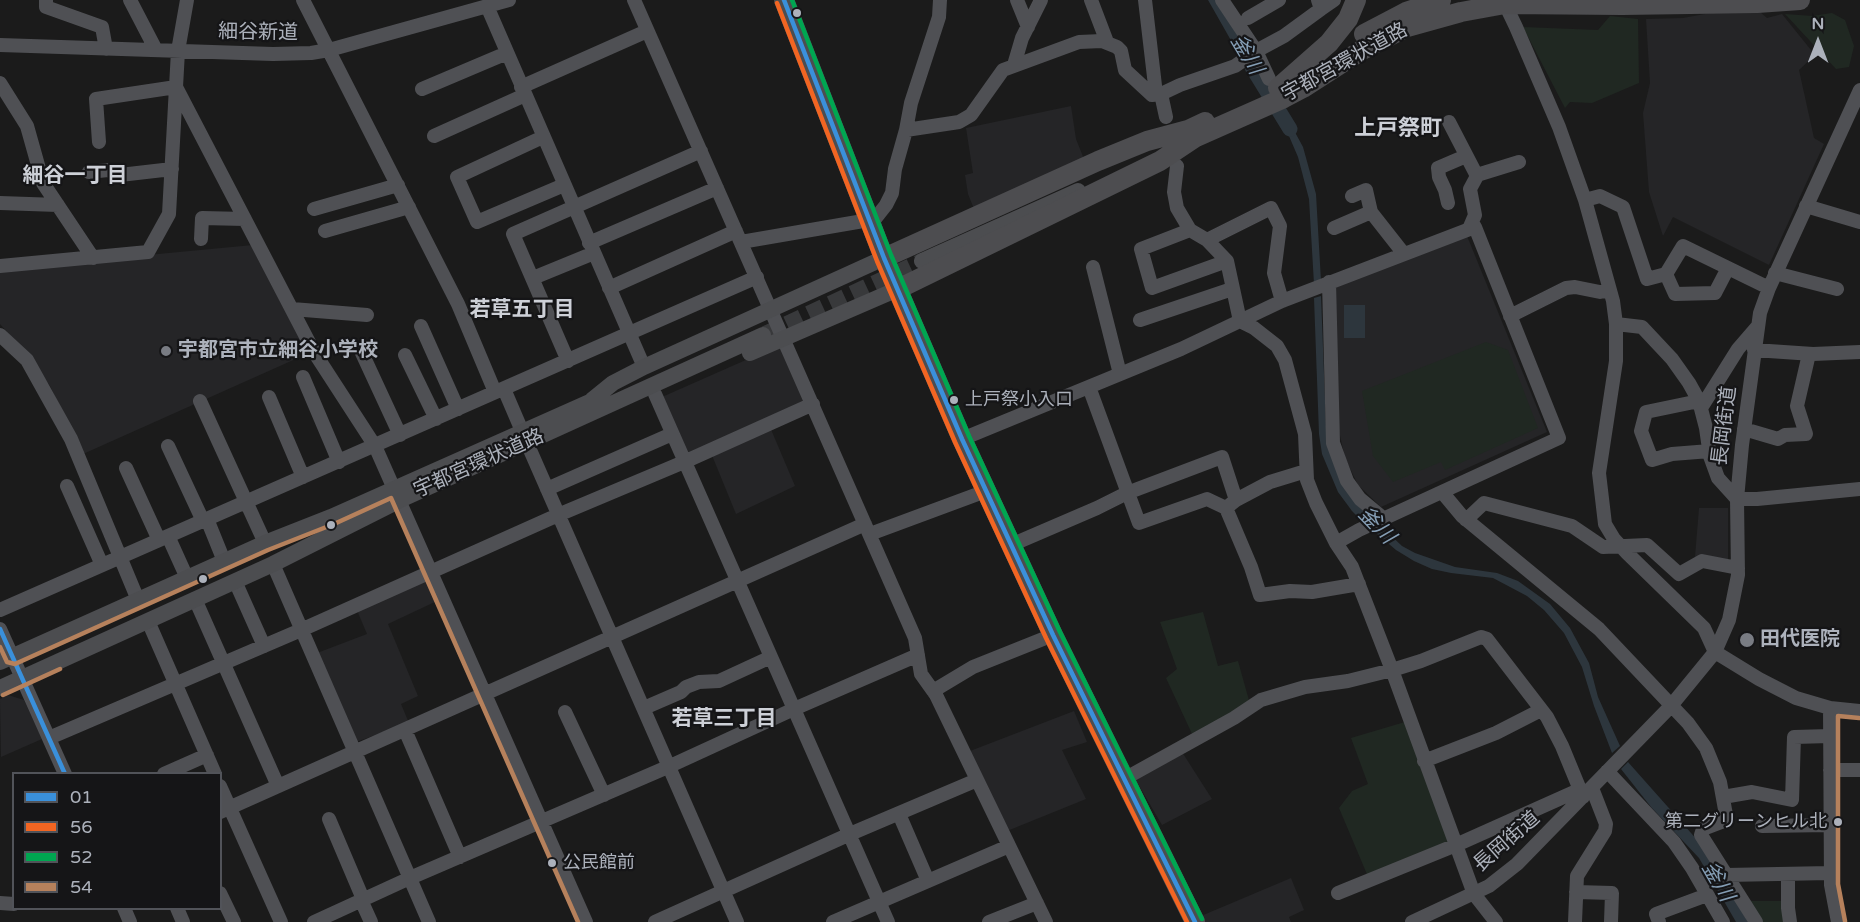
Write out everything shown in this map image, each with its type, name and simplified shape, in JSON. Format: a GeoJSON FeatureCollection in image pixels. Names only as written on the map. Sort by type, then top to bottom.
{"type":"FeatureCollection","features":[{"type":"Feature","properties":{"kind":"highway"},"geometry":{"type":"LineString","coordinates":[[784,0],[884,258],[962,439],[1053,635],[1195,922]]}},
{"type":"Feature","properties":{"kind":"highway"},"geometry":{"type":"LineString","coordinates":[[1277,88],[1329,43],[1348,19],[1356,0]]}},
{"type":"Feature","properties":{"kind":"highway","name":"宇都宮環状道路"},"geometry":{"type":"LineString","coordinates":[[1192,134],[1242,111],[1380,24],[1441,0]]}},
{"type":"Feature","properties":{"kind":"highway","name":"宇都宮環状道路"},"geometry":{"type":"LineString","coordinates":[[1277,88],[1303,88],[1362,50],[1407,27],[1503,1],[1669,4],[1800,0]]}},
{"type":"Feature","properties":{"kind":"highway"},"geometry":{"type":"LineString","coordinates":[[884,258],[1147,141],[1192,134]]}},
{"type":"Feature","properties":{"kind":"highway"},"geometry":{"type":"LineString","coordinates":[[897,289],[1160,161],[1192,134]]}},
{"type":"Feature","properties":{"kind":"main road","name":"宇都宮環状道路"},"geometry":{"type":"LineString","coordinates":[[920,257],[1192,134]]}},
{"type":"Feature","properties":{"kind":"main road"},"geometry":{"type":"LineString","coordinates":[[592,400],[614,382],[644,367],[884,258]]}},
{"type":"Feature","properties":{"kind":"main road"},"geometry":{"type":"LineString","coordinates":[[614,403],[655,394],[897,289]]}},
{"type":"Feature","properties":{"kind":"main road","name":"宇都宮環状道路"},"geometry":{"type":"LineString","coordinates":[[6,659],[265,543],[397,494],[524,437],[614,403],[761,330],[592,400],[524,437]]}},
{"type":"Feature","properties":{"kind":"main road","name":"宇都宮環状道路"},"geometry":{"type":"LineString","coordinates":[[0,688],[273,564],[397,494]]}},
{"type":"Feature","properties":{"kind":"street"},"geometry":{"type":"LineString","coordinates":[[130,0],[156,50]]}},
{"type":"Feature","properties":{"kind":"street"},"geometry":{"type":"LineString","coordinates":[[0,266],[148,252],[169,214],[178,51],[187,0]]}},
{"type":"Feature","properties":{"kind":"street"},"geometry":{"type":"LineString","coordinates":[[303,0],[524,437],[737,922]]}},
{"type":"Feature","properties":{"kind":"street","name":"細谷新道"},"geometry":{"type":"LineString","coordinates":[[0,45],[292,54],[329,50],[463,6],[487,6],[509,0]]}},
{"type":"Feature","properties":{"kind":"street"},"geometry":{"type":"LineString","coordinates":[[634,0],[915,638],[921,674],[933,690],[1046,922]]}},
{"type":"Feature","properties":{"kind":"street"},"geometry":{"type":"LineString","coordinates":[[609,288],[739,237],[870,222],[886,205],[892,193],[895,169],[911,103],[939,17],[940,0]]}},
{"type":"Feature","properties":{"kind":"street"},"geometry":{"type":"LineString","coordinates":[[1017,0],[1028,27]]}},
{"type":"Feature","properties":{"kind":"street"},"geometry":{"type":"LineString","coordinates":[[1014,64],[1041,0]]}},
{"type":"Feature","properties":{"kind":"street"},"geometry":{"type":"LineString","coordinates":[[1091,0],[1107,42]]}},
{"type":"Feature","properties":{"kind":"street"},"geometry":{"type":"LineString","coordinates":[[1145,0],[1159,94],[1166,117]]}},
{"type":"Feature","properties":{"kind":"street"},"geometry":{"type":"LineString","coordinates":[[1222,0],[1256,51],[1277,88]]}},
{"type":"Feature","properties":{"kind":"street"},"geometry":{"type":"LineString","coordinates":[[1248,18],[1279,0]]}},
{"type":"Feature","properties":{"kind":"street"},"geometry":{"type":"LineString","coordinates":[[906,130],[959,122],[970,115],[1003,70],[1014,64],[1079,42],[1107,42],[1117,47],[1121,51],[1125,70],[1152,94],[1159,94],[1235,66],[1256,51],[1284,36],[1320,4],[1334,0]]}},
{"type":"Feature","properties":{"kind":"street"},"geometry":{"type":"LineString","coordinates":[[1503,1],[1559,127],[1585,200],[1610,290],[1616,324],[1616,361],[1599,473],[1605,524],[1620,546],[1704,628],[1715,652],[1779,691],[1796,698],[1830,708],[1860,711]]}},
{"type":"Feature","properties":{"kind":"street"},"geometry":{"type":"LineString","coordinates":[[42,2],[102,27],[105,49]]}},
{"type":"Feature","properties":{"kind":"street"},"geometry":{"type":"LineString","coordinates":[[487,6],[644,367]]}},
{"type":"Feature","properties":{"kind":"street"},"geometry":{"type":"LineString","coordinates":[[435,136],[647,31]]}},
{"type":"Feature","properties":{"kind":"street"},"geometry":{"type":"LineString","coordinates":[[422,89],[507,53]]}},
{"type":"Feature","properties":{"kind":"street"},"geometry":{"type":"LineString","coordinates":[[0,83],[27,126],[44,183],[93,258]]}},
{"type":"Feature","properties":{"kind":"street"},"geometry":{"type":"LineString","coordinates":[[99,142],[96,99],[176,87]]}},
{"type":"Feature","properties":{"kind":"street"},"geometry":{"type":"LineString","coordinates":[[176,87],[314,352],[375,446],[586,922]]}},
{"type":"Feature","properties":{"kind":"street","name":"長岡街道"},"geometry":{"type":"LineString","coordinates":[[1412,922],[1489,886],[1517,864],[1670,706],[1715,652],[1729,620],[1738,568],[1737,499],[1757,327],[1768,288],[1806,206],[1854,118],[1860,90]]}},
{"type":"Feature","properties":{"kind":"street"},"geometry":{"type":"LineString","coordinates":[[1449,122],[1477,175]]}},
{"type":"Feature","properties":{"kind":"street"},"geometry":{"type":"LineString","coordinates":[[543,137],[457,177],[477,222],[564,185]]}},
{"type":"Feature","properties":{"kind":"street"},"geometry":{"type":"LineString","coordinates":[[568,361],[513,234],[701,152]]}},
{"type":"Feature","properties":{"kind":"street"},"geometry":{"type":"LineString","coordinates":[[1448,203],[1438,168],[1466,156]]}},
{"type":"Feature","properties":{"kind":"street"},"geometry":{"type":"LineString","coordinates":[[1469,229],[1475,215],[1470,189],[1477,175],[1519,162]]}},
{"type":"Feature","properties":{"kind":"street"},"geometry":{"type":"LineString","coordinates":[[1178,166],[1174,192],[1177,208],[1190,230],[1207,240],[1227,261],[1240,321],[1254,328],[1277,346],[1285,360],[1305,434],[1306,471],[1316,503],[1359,584],[1474,894],[1496,922]]}},
{"type":"Feature","properties":{"kind":"street"},"geometry":{"type":"LineString","coordinates":[[89,172],[108,171],[120,175],[172,170]]}},
{"type":"Feature","properties":{"kind":"street"},"geometry":{"type":"LineString","coordinates":[[314,209],[398,185]]}},
{"type":"Feature","properties":{"kind":"street"},"geometry":{"type":"LineString","coordinates":[[533,278],[717,188]]}},
{"type":"Feature","properties":{"kind":"street"},"geometry":{"type":"LineString","coordinates":[[1352,196],[1366,190],[1371,212],[1404,254]]}},
{"type":"Feature","properties":{"kind":"street"},"geometry":{"type":"LineString","coordinates":[[1585,200],[1600,196],[1623,207],[1647,279],[1666,274],[1683,246],[1768,288]]}},
{"type":"Feature","properties":{"kind":"street"},"geometry":{"type":"LineString","coordinates":[[0,203],[58,205]]}},
{"type":"Feature","properties":{"kind":"street"},"geometry":{"type":"LineString","coordinates":[[1806,206],[1860,222]]}},
{"type":"Feature","properties":{"kind":"street"},"geometry":{"type":"LineString","coordinates":[[325,231],[409,207]]}},
{"type":"Feature","properties":{"kind":"street"},"geometry":{"type":"LineString","coordinates":[[1207,240],[1271,208],[1280,226],[1274,273],[1282,301]]}},
{"type":"Feature","properties":{"kind":"street"},"geometry":{"type":"LineString","coordinates":[[1334,228],[1371,212]]}},
{"type":"Feature","properties":{"kind":"street"},"geometry":{"type":"LineString","coordinates":[[201,239],[202,218],[245,219]]}},
{"type":"Feature","properties":{"kind":"street"},"geometry":{"type":"LineString","coordinates":[[962,439],[1181,349],[1282,301],[1475,226],[1559,438],[1359,530],[1336,543]]}},
{"type":"Feature","properties":{"kind":"street"},"geometry":{"type":"LineString","coordinates":[[1190,230],[1141,249],[1152,288],[1227,261]]}},
{"type":"Feature","properties":{"kind":"street"},"geometry":{"type":"LineString","coordinates":[[1093,267],[1120,374]]}},
{"type":"Feature","properties":{"kind":"street"},"geometry":{"type":"LineString","coordinates":[[1666,274],[1675,294],[1715,294],[1728,268]]}},
{"type":"Feature","properties":{"kind":"street"},"geometry":{"type":"LineString","coordinates":[[1775,273],[1837,289]]}},
{"type":"Feature","properties":{"kind":"street"},"geometry":{"type":"LineString","coordinates":[[0,610],[757,277]]}},
{"type":"Feature","properties":{"kind":"street"},"geometry":{"type":"LineString","coordinates":[[1329,282],[1333,443],[1347,481],[1360,499],[1384,519]]}},
{"type":"Feature","properties":{"kind":"street"},"geometry":{"type":"LineString","coordinates":[[1510,316],[1566,288],[1575,287],[1600,292],[1610,290]]}},
{"type":"Feature","properties":{"kind":"street"},"geometry":{"type":"LineString","coordinates":[[1140,320],[1232,289]]}},
{"type":"Feature","properties":{"kind":"street"},"geometry":{"type":"LineString","coordinates":[[292,309],[367,315]]}},
{"type":"Feature","properties":{"kind":"street"},"geometry":{"type":"LineString","coordinates":[[1616,324],[1642,327],[1672,359],[1700,405],[1718,478],[1737,499],[1860,489]]}},
{"type":"Feature","properties":{"kind":"street"},"geometry":{"type":"LineString","coordinates":[[421,326],[458,409]]}},
{"type":"Feature","properties":{"kind":"street"},"geometry":{"type":"LineString","coordinates":[[1710,451],[1672,454],[1652,460],[1641,431],[1646,412],[1700,405],[1738,349],[1757,327]]}},
{"type":"Feature","properties":{"kind":"street"},"geometry":{"type":"LineString","coordinates":[[0,335],[27,360],[71,439],[138,600]]}},
{"type":"Feature","properties":{"kind":"street"},"geometry":{"type":"LineString","coordinates":[[1754,350],[1809,354],[1860,352]]}},
{"type":"Feature","properties":{"kind":"street"},"geometry":{"type":"LineString","coordinates":[[362,353],[400,435]]}},
{"type":"Feature","properties":{"kind":"street"},"geometry":{"type":"LineString","coordinates":[[1744,429],[1778,439],[1785,435],[1806,434],[1797,406],[1809,354]]}},
{"type":"Feature","properties":{"kind":"street"},"geometry":{"type":"LineString","coordinates":[[405,355],[436,419]]}},
{"type":"Feature","properties":{"kind":"street"},"geometry":{"type":"LineString","coordinates":[[303,377],[339,462]]}},
{"type":"Feature","properties":{"kind":"street"},"geometry":{"type":"LineString","coordinates":[[1089,387],[1139,523],[1208,499],[1231,504],[1270,482],[1306,471]]}},
{"type":"Feature","properties":{"kind":"street"},"geometry":{"type":"LineString","coordinates":[[655,394],[888,922]]}},
{"type":"Feature","properties":{"kind":"street"},"geometry":{"type":"LineString","coordinates":[[269,396],[303,477]]}},
{"type":"Feature","properties":{"kind":"street"},"geometry":{"type":"LineString","coordinates":[[200,401],[265,543]]}},
{"type":"Feature","properties":{"kind":"street"},"geometry":{"type":"LineString","coordinates":[[49,738],[301,630],[813,404]]}},
{"type":"Feature","properties":{"kind":"street"},"geometry":{"type":"LineString","coordinates":[[547,489],[672,434]]}},
{"type":"Feature","properties":{"kind":"street"},"geometry":{"type":"LineString","coordinates":[[168,446],[224,561]]}},
{"type":"Feature","properties":{"kind":"street"},"geometry":{"type":"LineString","coordinates":[[1011,545],[1127,493],[1222,457],[1231,504],[1260,595],[1290,591],[1312,592],[1359,584]]}},
{"type":"Feature","properties":{"kind":"street"},"geometry":{"type":"LineString","coordinates":[[126,468],[187,578]]}},
{"type":"Feature","properties":{"kind":"street"},"geometry":{"type":"LineString","coordinates":[[68,486],[102,566]]}},
{"type":"Feature","properties":{"kind":"street"},"geometry":{"type":"LineString","coordinates":[[281,922],[225,809],[738,583],[868,529],[986,491]]}},
{"type":"Feature","properties":{"kind":"street"},"geometry":{"type":"LineString","coordinates":[[1442,492],[1466,520],[1599,629],[1688,723],[1706,748],[1720,782],[1726,815],[1724,821],[1703,829],[1701,835],[1756,922]]}},
{"type":"Feature","properties":{"kind":"street"},"geometry":{"type":"LineString","coordinates":[[1466,520],[1484,504],[1572,526],[1604,547],[1647,545],[1679,574],[1702,561],[1738,568]]}},
{"type":"Feature","properties":{"kind":"street"},"geometry":{"type":"LineString","coordinates":[[273,564],[429,922]]}},
{"type":"Feature","properties":{"kind":"street"},"geometry":{"type":"LineString","coordinates":[[235,581],[264,646]]}},
{"type":"Feature","properties":{"kind":"street"},"geometry":{"type":"LineString","coordinates":[[195,599],[278,786]]}},
{"type":"Feature","properties":{"kind":"street"},"geometry":{"type":"LineString","coordinates":[[148,621],[214,772]]}},
{"type":"Feature","properties":{"kind":"street"},"geometry":{"type":"LineString","coordinates":[[0,629],[6,659],[22,677],[64,772]]}},
{"type":"Feature","properties":{"kind":"street"},"geometry":{"type":"LineString","coordinates":[[933,690],[974,667],[1053,635]]}},
{"type":"Feature","properties":{"kind":"street"},"geometry":{"type":"LineString","coordinates":[[1124,779],[1234,718],[1261,700],[1305,687],[1348,681],[1392,670],[1481,637],[1487,639],[1547,717],[1585,792],[1606,824],[1605,831],[1577,876],[1575,922]]}},
{"type":"Feature","properties":{"kind":"street"},"geometry":{"type":"LineString","coordinates":[[314,922],[918,656]]}},
{"type":"Feature","properties":{"kind":"street"},"geometry":{"type":"LineString","coordinates":[[644,708],[681,692],[686,687],[699,682],[719,681],[771,657]]}},
{"type":"Feature","properties":{"kind":"street"},"geometry":{"type":"LineString","coordinates":[[1830,708],[1830,873],[1838,922]]}},
{"type":"Feature","properties":{"kind":"street"},"geometry":{"type":"LineString","coordinates":[[1424,761],[1496,734],[1541,710]]}},
{"type":"Feature","properties":{"kind":"street"},"geometry":{"type":"LineString","coordinates":[[565,712],[604,795]]}},
{"type":"Feature","properties":{"kind":"street"},"geometry":{"type":"LineString","coordinates":[[405,730],[460,857]]}},
{"type":"Feature","properties":{"kind":"street"},"geometry":{"type":"LineString","coordinates":[[1723,797],[1752,792],[1792,800],[1794,737],[1830,736]]}},
{"type":"Feature","properties":{"kind":"street"},"geometry":{"type":"LineString","coordinates":[[169,772],[207,755]]}},
{"type":"Feature","properties":{"kind":"street"},"geometry":{"type":"LineString","coordinates":[[1609,769],[1674,842],[1723,922]]}},
{"type":"Feature","properties":{"kind":"street"},"geometry":{"type":"LineString","coordinates":[[1830,770],[1860,770]]}},
{"type":"Feature","properties":{"kind":"street"},"geometry":{"type":"LineString","coordinates":[[655,922],[849,834],[977,780]]}},
{"type":"Feature","properties":{"kind":"street"},"geometry":{"type":"LineString","coordinates":[[1338,893],[1585,792]]}},
{"type":"Feature","properties":{"kind":"street"},"geometry":{"type":"LineString","coordinates":[[899,813],[928,881]]}},
{"type":"Feature","properties":{"kind":"street"},"geometry":{"type":"LineString","coordinates":[[329,819],[371,922]]}},
{"type":"Feature","properties":{"kind":"street"},"geometry":{"type":"LineString","coordinates":[[1762,826],[1830,825]]}},
{"type":"Feature","properties":{"kind":"street"},"geometry":{"type":"LineString","coordinates":[[833,922],[1009,846]]}},
{"type":"Feature","properties":{"kind":"street"},"geometry":{"type":"LineString","coordinates":[[1726,875],[1830,873]]}},
{"type":"Feature","properties":{"kind":"street"},"geometry":{"type":"LineString","coordinates":[[1788,874],[1790,922]]}},
{"type":"Feature","properties":{"kind":"street"},"geometry":{"type":"LineString","coordinates":[[1576,892],[1612,893],[1611,922]]}},
{"type":"Feature","properties":{"kind":"street"},"geometry":{"type":"LineString","coordinates":[[1659,922],[1656,914],[1707,895]]}},
{"type":"Feature","properties":{"kind":"street"},"geometry":{"type":"LineString","coordinates":[[222,897],[234,922]]}},
{"type":"Feature","properties":{"kind":"street"},"geometry":{"type":"LineString","coordinates":[[989,922],[1037,903]]}},
{"type":"Feature","properties":{"kind":"shaded area"},"geometry":{"type":"Polygon","coordinates":[[[1760,12],[1767,18],[1782,14],[1815,55],[1799,70],[1814,138],[1824,144],[1769,265],[1673,217],[1663,236],[1649,192],[1643,113],[1650,83],[1646,19],[1683,18],[1710,13],[1760,12]]]}},
{"type":"Feature","properties":{"kind":"shaded area"},"geometry":{"type":"Polygon","coordinates":[[[1832,13],[1845,20],[1854,46],[1849,67],[1836,69],[1785,14],[1812,16],[1832,13]]]}},
{"type":"Feature","properties":{"kind":"shaded area"},"geometry":{"type":"Polygon","coordinates":[[[1610,16],[1638,19],[1639,83],[1592,103],[1570,102],[1565,108],[1523,27],[1598,30],[1610,16]]]}},
{"type":"Feature","properties":{"kind":"shaded area"},"geometry":{"type":"Polygon","coordinates":[[[1071,106],[1076,139],[1084,159],[974,209],[968,194],[965,175],[973,173],[966,128],[1071,106]]]}},
{"type":"Feature","properties":{"kind":"shaded area"},"geometry":{"type":"Polygon","coordinates":[[[1467,236],[1547,432],[1381,507],[1358,485],[1345,458],[1337,422],[1335,286],[1467,236]]]}},
{"type":"Feature","properties":{"kind":"shaded area","name":"宇都宮市立細谷小学校"},"geometry":{"type":"Polygon","coordinates":[[[253,245],[309,353],[83,454],[50,386],[0,324],[0,269],[253,245]]]}},
{"type":"Feature","properties":{"kind":"shaded area"},"geometry":{"type":"Polygon","coordinates":[[[1486,342],[1508,350],[1538,428],[1445,470],[1441,462],[1393,482],[1373,456],[1362,391],[1486,342]]]}},
{"type":"Feature","properties":{"kind":"shaded area"},"geometry":{"type":"Polygon","coordinates":[[[782,344],[807,404],[767,420],[795,486],[736,514],[709,448],[687,456],[662,397],[782,344]]]}},
{"type":"Feature","properties":{"kind":"shaded area"},"geometry":{"type":"Polygon","coordinates":[[[1699,508],[1728,508],[1728,560],[1695,557],[1699,508]]]}},
{"type":"Feature","properties":{"kind":"shaded area"},"geometry":{"type":"Polygon","coordinates":[[[430,578],[439,600],[388,624],[418,696],[401,704],[409,723],[356,742],[317,653],[367,634],[356,608],[430,578]]]}},
{"type":"Feature","properties":{"kind":"shaded area"},"geometry":{"type":"Polygon","coordinates":[[[1203,612],[1218,666],[1238,661],[1250,704],[1193,736],[1166,678],[1177,669],[1160,622],[1203,612]]]}},
{"type":"Feature","properties":{"kind":"shaded area"},"geometry":{"type":"Polygon","coordinates":[[[8,695],[24,700],[42,739],[1,757],[0,699],[8,695]]]}},
{"type":"Feature","properties":{"kind":"shaded area"},"geometry":{"type":"Polygon","coordinates":[[[1074,711],[1087,742],[1062,750],[1086,799],[1007,831],[970,751],[1074,711]]]}},
{"type":"Feature","properties":{"kind":"shaded area"},"geometry":{"type":"Polygon","coordinates":[[[1405,722],[1452,850],[1369,879],[1339,808],[1352,791],[1368,784],[1351,738],[1405,722]]]}},
{"type":"Feature","properties":{"kind":"shaded area"},"geometry":{"type":"Polygon","coordinates":[[[1182,752],[1212,799],[1162,825],[1134,777],[1182,752]]]}},
{"type":"Feature","properties":{"kind":"shaded area"},"geometry":{"type":"Polygon","coordinates":[[[1291,878],[1304,910],[1289,917],[1291,922],[1205,922],[1201,916],[1291,878]]]}},
{"type":"Feature","properties":{"kind":"shaded area"},"geometry":{"type":"Polygon","coordinates":[[[1747,901],[1785,901],[1787,922],[1762,922],[1747,901]]]}},
{"type":"Feature","properties":{"kind":"water"},"geometry":{"type":"Polygon","coordinates":[[[1208,0],[1217,0],[1249,52],[1241,58],[1208,0]]]}},
{"type":"Feature","properties":{"kind":"water"},"geometry":{"type":"Polygon","coordinates":[[[1284,112],[1303,147],[1316,194],[1321,281],[1314,284],[1309,199],[1298,157],[1276,115],[1284,112]]]}},
{"type":"Feature","properties":{"kind":"water"},"geometry":{"type":"Polygon","coordinates":[[[1321,296],[1326,426],[1346,490],[1359,507],[1374,520],[1365,524],[1338,492],[1322,454],[1319,434],[1314,298],[1321,296]]]}},
{"type":"Feature","properties":{"kind":"water"},"geometry":{"type":"Polygon","coordinates":[[[1344,305],[1365,305],[1365,338],[1344,338],[1344,305]]]}},
{"type":"Feature","properties":{"kind":"water"},"geometry":{"type":"Polygon","coordinates":[[[1384,529],[1402,546],[1415,553],[1455,567],[1497,573],[1518,581],[1550,604],[1570,628],[1589,663],[1598,697],[1620,746],[1612,753],[1582,667],[1564,633],[1544,610],[1527,596],[1493,578],[1432,569],[1414,561],[1396,550],[1376,533],[1384,529]]]}},
{"type":"Feature","properties":{"kind":"water"},"geometry":{"type":"Polygon","coordinates":[[[1628,762],[1707,851],[1748,922],[1736,922],[1699,858],[1651,807],[1621,769],[1628,762]]]}},
{"type":"Feature","properties":{"kind":"waterway","name":"釜川"},"geometry":{"type":"LineString","coordinates":[[1252,67],[1290,129]]}},
{"type":"Feature","properties":{"kind":"tunnel"},"geometry":{"type":"LineString","coordinates":[[765,334],[922,261]]}},
{"type":"Feature","properties":{"kind":"transit line","name":"01"},"geometry":{"type":"LineString","coordinates":[[784,0],[884,258],[962,439],[1053,635],[1195,922]]}},
{"type":"Feature","properties":{"kind":"transit line","name":"52"},"geometry":{"type":"LineString","coordinates":[[792,0],[891,255],[969,436],[1060,632],[1202,919]]}},
{"type":"Feature","properties":{"kind":"transit line","name":"56"},"geometry":{"type":"LineString","coordinates":[[777,3],[877,261],[955,442],[1046,638],[1187,922]]}},
{"type":"Feature","properties":{"kind":"transit line","name":"54"},"geometry":{"type":"LineString","coordinates":[[0,647],[7,662],[15,664],[268,550],[391,498],[578,922]]}},
{"type":"Feature","properties":{"kind":"transit line","name":"01"},"geometry":{"type":"LineString","coordinates":[[0,629],[64,772]]}},
{"type":"Feature","properties":{"kind":"transit line","name":"54"},"geometry":{"type":"LineString","coordinates":[[3,695],[60,669]]}},
{"type":"Feature","properties":{"kind":"transit line","name":"54"},"geometry":{"type":"LineString","coordinates":[[1845,921],[1838,884],[1838,716],[1859,718]]}},
{"type":"Feature","properties":{"kind":"place","name":"宇都宮市立細谷小学校"},"geometry":{"type":"Point","coordinates":[166,351]}},
{"type":"Feature","properties":{"kind":"place","name":"上戸祭小入口"},"geometry":{"type":"Point","coordinates":[954,400]}},
{"type":"Feature","properties":{"kind":"place","name":"田代医院"},"geometry":{"type":"Point","coordinates":[1747,640]}},
{"type":"Feature","properties":{"kind":"place","name":"第二グリーンヒル北"},"geometry":{"type":"Point","coordinates":[1838,822]}},
{"type":"Feature","properties":{"kind":"place","name":"公民館前"},"geometry":{"type":"Point","coordinates":[552,863]}},
{"type":"Feature","properties":{"kind":"district","name":"上戸祭町"},"geometry":{"type":"Point","coordinates":[1398,129]}},
{"type":"Feature","properties":{"kind":"district","name":"細谷一丁目"},"geometry":{"type":"Point","coordinates":[75,176]}},
{"type":"Feature","properties":{"kind":"district","name":"若草五丁目"},"geometry":{"type":"Point","coordinates":[522,310]}},
{"type":"Feature","properties":{"kind":"district","name":"若草三丁目"},"geometry":{"type":"Point","coordinates":[724,719]}}]}
